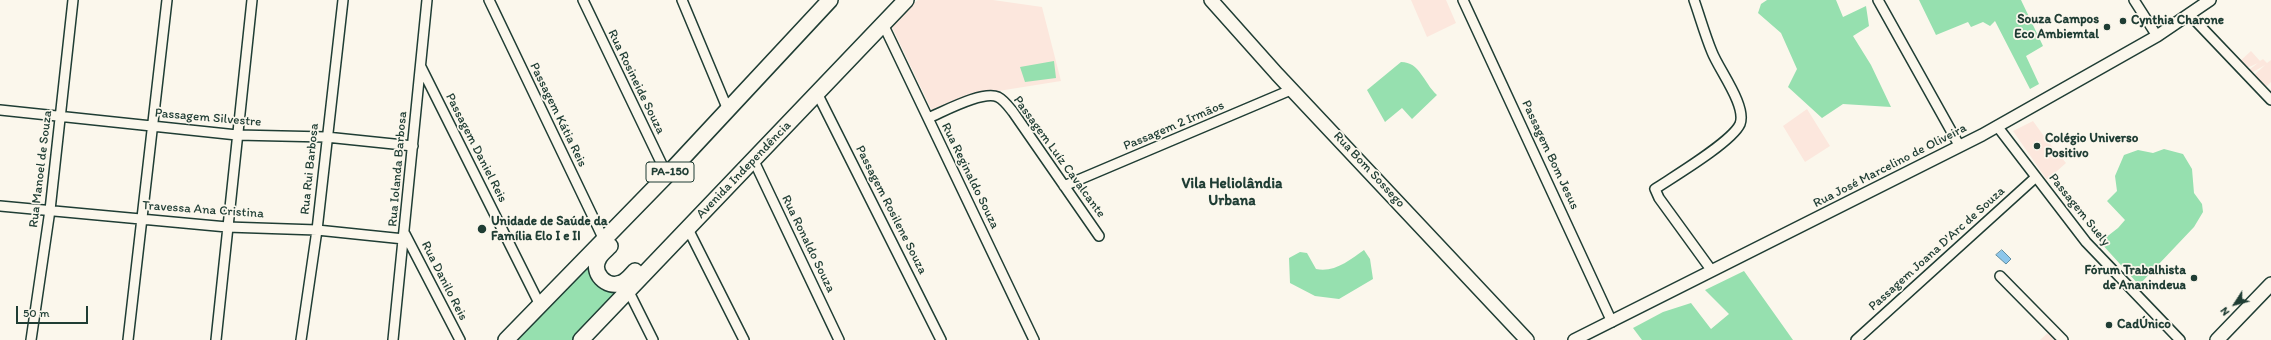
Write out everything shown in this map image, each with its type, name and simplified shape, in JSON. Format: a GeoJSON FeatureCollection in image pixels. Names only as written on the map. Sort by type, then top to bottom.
{"type":"FeatureCollection","features":[{"type":"Feature","properties":{"kind":"main road","name":"PA-150"},"geometry":{"type":"LineString","coordinates":[[506,340],[667,175],[830,0]]}},
{"type":"Feature","properties":{"kind":"main road","name":"Avenida Independência"},"geometry":{"type":"LineString","coordinates":[[581,340],[906,0]]}},
{"type":"Feature","properties":{"kind":"main road","name":"Rua Bom Sossego"},"geometry":{"type":"LineString","coordinates":[[1211,0],[1293,90],[1527,340]]}},
{"type":"Feature","properties":{"kind":"main road"},"geometry":{"type":"LineString","coordinates":[[688,152],[674,177],[598,258],[597,272],[605,282],[614,285],[623,283],[710,194],[732,182]]}},
{"type":"Feature","properties":{"kind":"main road"},"geometry":{"type":"LineString","coordinates":[[2217,340],[2271,284]]}},
{"type":"Feature","properties":{"kind":"street","name":"Rua Manoel de Souza"},"geometry":{"type":"LineString","coordinates":[[31,340],[50,210],[73,0]]}},
{"type":"Feature","properties":{"kind":"street"},"geometry":{"type":"LineString","coordinates":[[128,340],[167,0]]}},
{"type":"Feature","properties":{"kind":"street"},"geometry":{"type":"LineString","coordinates":[[216,340],[252,0]]}},
{"type":"Feature","properties":{"kind":"street","name":"Rua Rui Barbosa"},"geometry":{"type":"LineString","coordinates":[[301,340],[317,230],[326,136],[343,0]]}},
{"type":"Feature","properties":{"kind":"street","name":"Rua Iolanda Barbosa"},"geometry":{"type":"LineString","coordinates":[[393,340],[405,236],[427,0]]}},
{"type":"Feature","properties":{"kind":"street","name":"Passagem Kátia Reis"},"geometry":{"type":"LineString","coordinates":[[489,0],[604,240]]}},
{"type":"Feature","properties":{"kind":"street","name":"Rua Rosineide Souza"},"geometry":{"type":"LineString","coordinates":[[583,0],[667,175]]}},
{"type":"Feature","properties":{"kind":"street"},"geometry":{"type":"LineString","coordinates":[[682,0],[728,110]]}},
{"type":"Feature","properties":{"kind":"street","name":"Passagem Bom Jesus"},"geometry":{"type":"LineString","coordinates":[[1463,0],[1612,322]]}},
{"type":"Feature","properties":{"kind":"street"},"geometry":{"type":"LineString","coordinates":[[1694,0],[1712,53],[1735,96],[1742,115],[1740,124],[1734,132],[1706,155],[1655,189],[1659,198],[1712,271]]}},
{"type":"Feature","properties":{"kind":"street"},"geometry":{"type":"LineString","coordinates":[[1878,0],[1960,145]]}},
{"type":"Feature","properties":{"kind":"street"},"geometry":{"type":"LineString","coordinates":[[2134,0],[2157,36]]}},
{"type":"Feature","properties":{"kind":"street","name":"Rua José Marcelino de Oliveira"},"geometry":{"type":"LineString","coordinates":[[1574,340],[1997,126],[2157,36],[2210,0]]}},
{"type":"Feature","properties":{"kind":"street"},"geometry":{"type":"LineString","coordinates":[[2189,14],[2271,100]]}},
{"type":"Feature","properties":{"kind":"street","name":"Rua Reginaldo Souza"},"geometry":{"type":"LineString","coordinates":[[883,24],[1034,340]]}},
{"type":"Feature","properties":{"kind":"street","name":"Passagem Daniel Reis"},"geometry":{"type":"LineString","coordinates":[[421,67],[540,305]]}},
{"type":"Feature","properties":{"kind":"street","name":"Passagem 2 Irmãos"},"geometry":{"type":"LineString","coordinates":[[1064,186],[1293,90]]}},
{"type":"Feature","properties":{"kind":"street","name":"Passagem Rosilene Souza"},"geometry":{"type":"LineString","coordinates":[[817,93],[941,340]]}},
{"type":"Feature","properties":{"kind":"street","name":"Passagem Luíz Cavalcante"},"geometry":{"type":"LineString","coordinates":[[928,118],[981,96],[997,97],[1014,112],[1099,236]]}},
{"type":"Feature","properties":{"kind":"street","name":"Passagem Silvestre"},"geometry":{"type":"LineString","coordinates":[[0,110],[61,115],[237,135],[326,136],[413,146]]}},
{"type":"Feature","properties":{"kind":"street","name":"Passagem Suely"},"geometry":{"type":"LineString","coordinates":[[1997,126],[2086,242],[2180,340]]}},
{"type":"Feature","properties":{"kind":"street","name":"Rua Ronaldo Souza"},"geometry":{"type":"LineString","coordinates":[[753,159],[839,340]]}},
{"type":"Feature","properties":{"kind":"street","name":"Passagem Joana D'Arc de Souza"},"geometry":{"type":"LineString","coordinates":[[1856,340],[2036,177]]}},
{"type":"Feature","properties":{"kind":"street","name":"Travessa Ana Cristina"},"geometry":{"type":"LineString","coordinates":[[0,206],[227,227],[317,230],[405,236]]}},
{"type":"Feature","properties":{"kind":"street"},"geometry":{"type":"LineString","coordinates":[[688,229],[744,340]]}},
{"type":"Feature","properties":{"kind":"street","name":"Rua Danilo Reis"},"geometry":{"type":"LineString","coordinates":[[405,236],[460,340]]}},
{"type":"Feature","properties":{"kind":"street"},"geometry":{"type":"LineString","coordinates":[[2000,276],[2063,340]]}},
{"type":"Feature","properties":{"kind":"street"},"geometry":{"type":"LineString","coordinates":[[628,290],[653,340]]}},
{"type":"Feature","properties":{"kind":"shaded area"},"geometry":{"type":"Polygon","coordinates":[[[918,0],[993,0],[1042,7],[1061,81],[967,96],[932,111],[891,25],[918,0]]]}},
{"type":"Feature","properties":{"kind":"shaded area"},"geometry":{"type":"Polygon","coordinates":[[[1411,0],[1446,0],[1456,23],[1427,37],[1411,0]]]}},
{"type":"Feature","properties":{"kind":"shaded area"},"geometry":{"type":"Polygon","coordinates":[[[2251,51],[2260,61],[2263,59],[2267,63],[2271,60],[2271,82],[2263,90],[2252,77],[2265,65],[2248,75],[2246,72],[2258,63],[2245,69],[2239,62],[2251,51]]]}},
{"type":"Feature","properties":{"kind":"shaded area"},"geometry":{"type":"Polygon","coordinates":[[[1807,109],[1830,146],[1805,162],[1783,126],[1807,109]]]}},
{"type":"Feature","properties":{"kind":"shaded area","name":"Colégio Universo Positivo"},"geometry":{"type":"Polygon","coordinates":[[[2033,121],[2066,163],[2047,180],[2013,131],[2033,121]]]}},
{"type":"Feature","properties":{"kind":"shaded area"},"geometry":{"type":"Polygon","coordinates":[[[2050,331],[2059,340],[2040,340],[2050,331]]]}},
{"type":"Feature","properties":{"kind":"green space"},"geometry":{"type":"Polygon","coordinates":[[[1767,0],[1836,0],[1843,17],[1866,6],[1869,26],[1853,36],[1871,65],[1891,107],[1843,104],[1822,118],[1788,87],[1797,69],[1781,33],[1758,13],[1761,4],[1767,0]]]}},
{"type":"Feature","properties":{"kind":"green space"},"geometry":{"type":"Polygon","coordinates":[[[1919,0],[2021,0],[2043,46],[2026,56],[2039,84],[2030,89],[1995,21],[1990,26],[1983,22],[1971,27],[1968,22],[1936,35],[1919,0]]]}},
{"type":"Feature","properties":{"kind":"green space"},"geometry":{"type":"Polygon","coordinates":[[[1054,61],[1056,78],[1025,82],[1020,67],[1054,61]]]}},
{"type":"Feature","properties":{"kind":"green space"},"geometry":{"type":"Polygon","coordinates":[[[1401,62],[1413,65],[1437,95],[1412,119],[1402,108],[1385,122],[1367,90],[1401,62]]]}},
{"type":"Feature","properties":{"kind":"green space"},"geometry":{"type":"Polygon","coordinates":[[[2164,149],[2183,154],[2192,169],[2194,193],[2202,204],[2203,212],[2194,227],[2139,285],[2100,242],[2118,228],[2125,220],[2107,201],[2117,191],[2115,176],[2124,155],[2138,150],[2153,153],[2164,149]]]}},
{"type":"Feature","properties":{"kind":"green space"},"geometry":{"type":"Polygon","coordinates":[[[1364,250],[1370,259],[1373,279],[1339,299],[1315,296],[1290,283],[1289,258],[1300,252],[1307,253],[1316,269],[1323,270],[1342,265],[1364,250]]]}},
{"type":"Feature","properties":{"kind":"green space"},"geometry":{"type":"Polygon","coordinates":[[[589,266],[601,287],[617,295],[574,340],[518,340],[589,266]]]}},
{"type":"Feature","properties":{"kind":"green space"},"geometry":{"type":"Polygon","coordinates":[[[1744,271],[1793,340],[1642,340],[1633,328],[1663,312],[1691,303],[1711,329],[1729,314],[1705,290],[1744,271]]]}},
{"type":"Feature","properties":{"kind":"water"},"geometry":{"type":"Polygon","coordinates":[[[2002,250],[2011,259],[2006,264],[1996,255],[2002,250]]]}},
{"type":"Feature","properties":{"kind":"place","name":"Cynthia Charone"},"geometry":{"type":"Point","coordinates":[2123,21]}},
{"type":"Feature","properties":{"kind":"place","name":"Souza Campos Eco Ambiemtal"},"geometry":{"type":"Point","coordinates":[2107,27]}},
{"type":"Feature","properties":{"kind":"place","name":"Colégio Universo Positivo"},"geometry":{"type":"Point","coordinates":[2037,146]}},
{"type":"Feature","properties":{"kind":"place","name":"Unidade de Saúde da Família Elo I e II"},"geometry":{"type":"Point","coordinates":[482,229]}},
{"type":"Feature","properties":{"kind":"place","name":"Fórum Trabalhista de Ananindeua"},"geometry":{"type":"Point","coordinates":[2194,278]}},
{"type":"Feature","properties":{"kind":"place","name":"CadÚnico"},"geometry":{"type":"Point","coordinates":[2109,325]}},
{"type":"Feature","properties":{"kind":"district","name":"Vila Heliolândia Urbana"},"geometry":{"type":"Point","coordinates":[1232,192]}}]}
